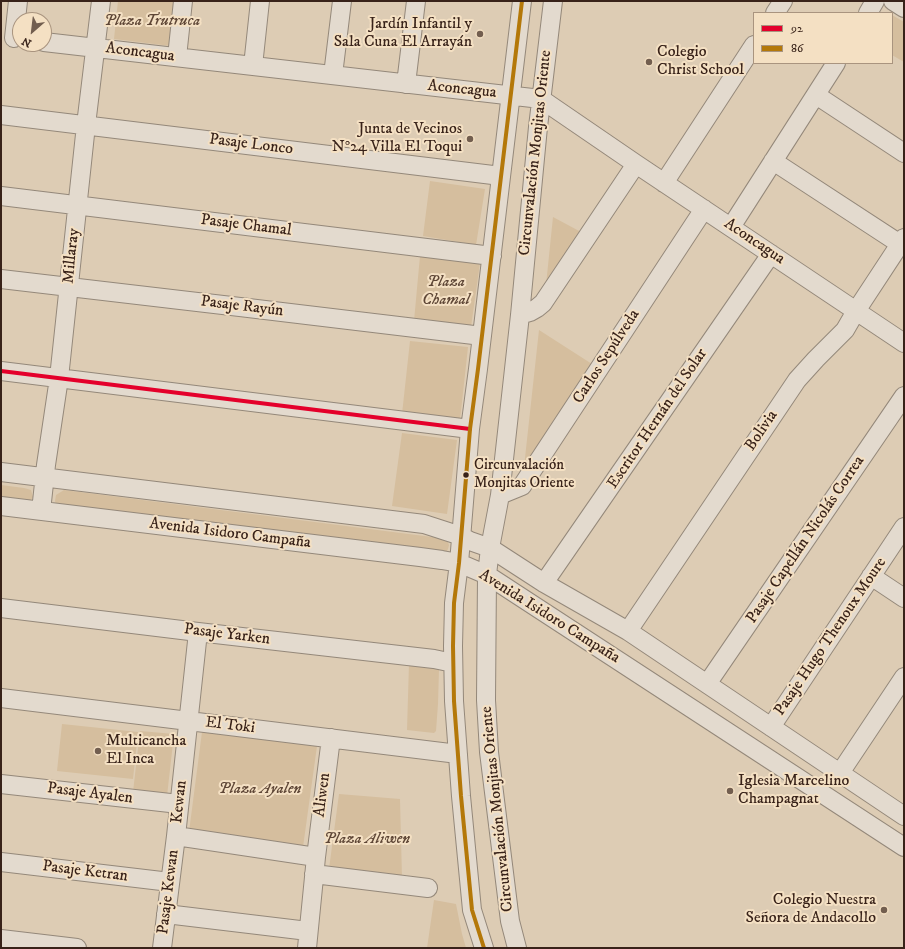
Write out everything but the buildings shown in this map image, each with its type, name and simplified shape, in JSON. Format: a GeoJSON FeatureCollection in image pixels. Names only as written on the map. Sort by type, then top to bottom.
{"type":"FeatureCollection","features":[{"type":"Feature","properties":{"kind":"street"},"geometry":{"type":"LineString","coordinates":[[16,12],[18,1]]}},
{"type":"Feature","properties":{"kind":"street","name":"Millaray"},"geometry":{"type":"LineString","coordinates":[[41,511],[59,378],[101,1]]}},
{"type":"Feature","properties":{"kind":"street"},"geometry":{"type":"LineString","coordinates":[[177,57],[183,1]]}},
{"type":"Feature","properties":{"kind":"street"},"geometry":{"type":"LineString","coordinates":[[253,66],[260,1]]}},
{"type":"Feature","properties":{"kind":"street"},"geometry":{"type":"LineString","coordinates":[[333,75],[342,1]]}},
{"type":"Feature","properties":{"kind":"street"},"geometry":{"type":"LineString","coordinates":[[406,84],[416,1]]}},
{"type":"Feature","properties":{"kind":"street","name":"Circunvalación Monjitas Oriente"},"geometry":{"type":"LineString","coordinates":[[484,948],[472,910],[458,754],[454,701],[454,603],[459,563],[470,429],[522,1]]}},
{"type":"Feature","properties":{"kind":"street","name":"Circunvalación Monjitas Oriente"},"geometry":{"type":"LineString","coordinates":[[517,948],[510,921],[489,752],[486,700],[487,575],[490,548],[500,495],[520,315],[541,99],[553,1]]}},
{"type":"Feature","properties":{"kind":"street"},"geometry":{"type":"LineString","coordinates":[[776,12],[782,1]]}},
{"type":"Feature","properties":{"kind":"street"},"geometry":{"type":"LineString","coordinates":[[869,12],[875,1]]}},
{"type":"Feature","properties":{"kind":"street"},"geometry":{"type":"LineString","coordinates":[[893,1],[904,8]]}},
{"type":"Feature","properties":{"kind":"street","name":"Aconcagua"},"geometry":{"type":"LineString","coordinates":[[52,43],[541,99],[904,343]]}},
{"type":"Feature","properties":{"kind":"street"},"geometry":{"type":"LineString","coordinates":[[664,183],[753,47]]}},
{"type":"Feature","properties":{"kind":"street"},"geometry":{"type":"LineString","coordinates":[[731,227],[835,64]]}},
{"type":"Feature","properties":{"kind":"street"},"geometry":{"type":"LineString","coordinates":[[816,95],[904,153]]}},
{"type":"Feature","properties":{"kind":"street","name":"Pasaje Lonco"},"geometry":{"type":"LineString","coordinates":[[1,115],[501,176]]}},
{"type":"Feature","properties":{"kind":"street"},"geometry":{"type":"LineString","coordinates":[[773,161],[902,241]]}},
{"type":"Feature","properties":{"kind":"street"},"geometry":{"type":"LineString","coordinates":[[520,315],[530,312],[543,303],[636,164]]}},
{"type":"Feature","properties":{"kind":"street","name":"Pasaje Chamal"},"geometry":{"type":"LineString","coordinates":[[1,196],[492,256]]}},
{"type":"Feature","properties":{"kind":"street","name":"Carlos Sepúlveda"},"geometry":{"type":"LineString","coordinates":[[500,495],[522,486],[704,209]]}},
{"type":"Feature","properties":{"kind":"street","name":"Bolivia"},"geometry":{"type":"LineString","coordinates":[[628,632],[797,380],[845,330],[902,241]]}},
{"type":"Feature","properties":{"kind":"street","name":"Escritor Hernán del Solar"},"geometry":{"type":"LineString","coordinates":[[544,583],[771,254]]}},
{"type":"Feature","properties":{"kind":"street","name":"Pasaje Rayún"},"geometry":{"type":"LineString","coordinates":[[1,279],[482,336]]}},
{"type":"Feature","properties":{"kind":"street"},"geometry":{"type":"LineString","coordinates":[[1,371],[470,429]]}},
{"type":"Feature","properties":{"kind":"street","name":"Pasaje Capellán Nicolás Correa"},"geometry":{"type":"LineString","coordinates":[[707,684],[904,396]]}},
{"type":"Feature","properties":{"kind":"street","name":"Avenida Isidoro Campaña"},"geometry":{"type":"LineString","coordinates":[[1,472],[424,524],[461,536],[490,548],[544,583],[628,632],[904,816]]}},
{"type":"Feature","properties":{"kind":"street","name":"Avenida Isidoro Campaña"},"geometry":{"type":"LineString","coordinates":[[1,506],[459,563],[487,575],[904,847]]}},
{"type":"Feature","properties":{"kind":"street","name":"Pasaje Hugo Thenoux Moure"},"geometry":{"type":"LineString","coordinates":[[771,727],[904,527]]}},
{"type":"Feature","properties":{"kind":"street"},"geometry":{"type":"LineString","coordinates":[[871,576],[904,598]]}},
{"type":"Feature","properties":{"kind":"street","name":"Pasaje Yarken"},"geometry":{"type":"LineString","coordinates":[[1,608],[434,659],[453,663]]}},
{"type":"Feature","properties":{"kind":"street"},"geometry":{"type":"LineString","coordinates":[[189,721],[198,632]]}},
{"type":"Feature","properties":{"kind":"street"},"geometry":{"type":"LineString","coordinates":[[840,773],[904,677]]}},
{"type":"Feature","properties":{"kind":"street","name":"El Toki"},"geometry":{"type":"LineString","coordinates":[[1,698],[458,754]]}},
{"type":"Feature","properties":{"kind":"street","name":"Kewan"},"geometry":{"type":"LineString","coordinates":[[176,836],[189,721]]}},
{"type":"Feature","properties":{"kind":"street","name":"Aliwen"},"geometry":{"type":"LineString","coordinates":[[307,940],[331,738]]}},
{"type":"Feature","properties":{"kind":"street","name":"Pasaje Ayalen"},"geometry":{"type":"LineString","coordinates":[[1,784],[179,804]]}},
{"type":"Feature","properties":{"kind":"street"},"geometry":{"type":"LineString","coordinates":[[176,836],[316,856]]}},
{"type":"Feature","properties":{"kind":"street","name":"Pasaje Kewan"},"geometry":{"type":"LineString","coordinates":[[162,948],[176,836]]}},
{"type":"Feature","properties":{"kind":"street","name":"Pasaje Ketran"},"geometry":{"type":"LineString","coordinates":[[1,862],[170,882]]}},
{"type":"Feature","properties":{"kind":"street"},"geometry":{"type":"LineString","coordinates":[[314,874],[428,888]]}},
{"type":"Feature","properties":{"kind":"street"},"geometry":{"type":"LineString","coordinates":[[166,914],[307,940]]}},
{"type":"Feature","properties":{"kind":"street"},"geometry":{"type":"LineString","coordinates":[[1,939],[77,948]]}},
{"type":"Feature","properties":{"kind":"green space","name":"Plaza Trutruca"},"geometry":{"type":"Polygon","coordinates":[[[118,1],[176,1],[171,46],[114,39],[118,1]]]}},
{"type":"Feature","properties":{"kind":"green space"},"geometry":{"type":"Polygon","coordinates":[[[893,16],[904,22],[904,62],[893,56],[893,16]]]}},
{"type":"Feature","properties":{"kind":"green space"},"geometry":{"type":"Polygon","coordinates":[[[430,181],[485,189],[476,245],[423,236],[430,181]]]}},
{"type":"Feature","properties":{"kind":"green space"},"geometry":{"type":"Polygon","coordinates":[[[553,217],[581,232],[546,285],[553,217]]]}},
{"type":"Feature","properties":{"kind":"green space","name":"Plaza Chamal"},"geometry":{"type":"Polygon","coordinates":[[[420,256],[480,263],[471,327],[414,321],[420,256]]]}},
{"type":"Feature","properties":{"kind":"green space"},"geometry":{"type":"Polygon","coordinates":[[[539,330],[592,364],[524,467],[539,330]]]}},
{"type":"Feature","properties":{"kind":"green space"},"geometry":{"type":"Polygon","coordinates":[[[410,341],[468,347],[460,420],[402,414],[410,341]]]}},
{"type":"Feature","properties":{"kind":"green space"},"geometry":{"type":"Polygon","coordinates":[[[402,433],[457,440],[447,514],[392,506],[402,433]]]}},
{"type":"Feature","properties":{"kind":"green space"},"geometry":{"type":"Polygon","coordinates":[[[1,485],[31,490],[33,497],[29,503],[1,500],[1,485]]]}},
{"type":"Feature","properties":{"kind":"green space"},"geometry":{"type":"Polygon","coordinates":[[[64,490],[440,538],[447,540],[449,545],[446,553],[57,507],[55,501],[56,495],[64,490]]]}},
{"type":"Feature","properties":{"kind":"green space"},"geometry":{"type":"Polygon","coordinates":[[[409,664],[439,669],[436,731],[434,733],[407,730],[409,664]]]}},
{"type":"Feature","properties":{"kind":"green space","name":"Multicancha El Inca"},"geometry":{"type":"Polygon","coordinates":[[[62,724],[138,732],[133,779],[57,771],[62,724]]]}},
{"type":"Feature","properties":{"kind":"green space"},"geometry":{"type":"Polygon","coordinates":[[[140,731],[174,734],[167,796],[133,792],[140,731]]]}},
{"type":"Feature","properties":{"kind":"green space","name":"Plaza Ayalen"},"geometry":{"type":"Polygon","coordinates":[[[202,732],[317,746],[303,847],[189,832],[202,732]]]}},
{"type":"Feature","properties":{"kind":"green space","name":"Plaza Aliwen"},"geometry":{"type":"Polygon","coordinates":[[[339,794],[400,799],[402,878],[329,869],[339,794]]]}},
{"type":"Feature","properties":{"kind":"green space"},"geometry":{"type":"Polygon","coordinates":[[[434,900],[456,904],[466,948],[427,948],[434,900]]]}},
{"type":"Feature","properties":{"kind":"transit line","name":"86"},"geometry":{"type":"LineString","coordinates":[[484,948],[472,910],[461,796],[454,701],[454,603],[459,563],[470,429],[522,1]]}},
{"type":"Feature","properties":{"kind":"transit line","name":"92"},"geometry":{"type":"LineString","coordinates":[[1,371],[470,429]]}},
{"type":"Feature","properties":{"kind":"place","name":"Jardín Infantil y Sala Cuna El Arrayán"},"geometry":{"type":"Point","coordinates":[480,34]}},
{"type":"Feature","properties":{"kind":"place","name":"Colegio Christ School"},"geometry":{"type":"Point","coordinates":[649,62]}},
{"type":"Feature","properties":{"kind":"place","name":"Junta de Vecinos N°24 Villa El Toqui"},"geometry":{"type":"Point","coordinates":[470,139]}},
{"type":"Feature","properties":{"kind":"place","name":"Circunvalación Monjitas Oriente"},"geometry":{"type":"Point","coordinates":[466,475]}},
{"type":"Feature","properties":{"kind":"place","name":"Multicancha El Inca"},"geometry":{"type":"Point","coordinates":[98,751]}},
{"type":"Feature","properties":{"kind":"place","name":"Iglesia Marcelino Champagnat"},"geometry":{"type":"Point","coordinates":[730,791]}},
{"type":"Feature","properties":{"kind":"place","name":"Colegio Nuestra Señora de Andacollo"},"geometry":{"type":"Point","coordinates":[884,910]}}]}
